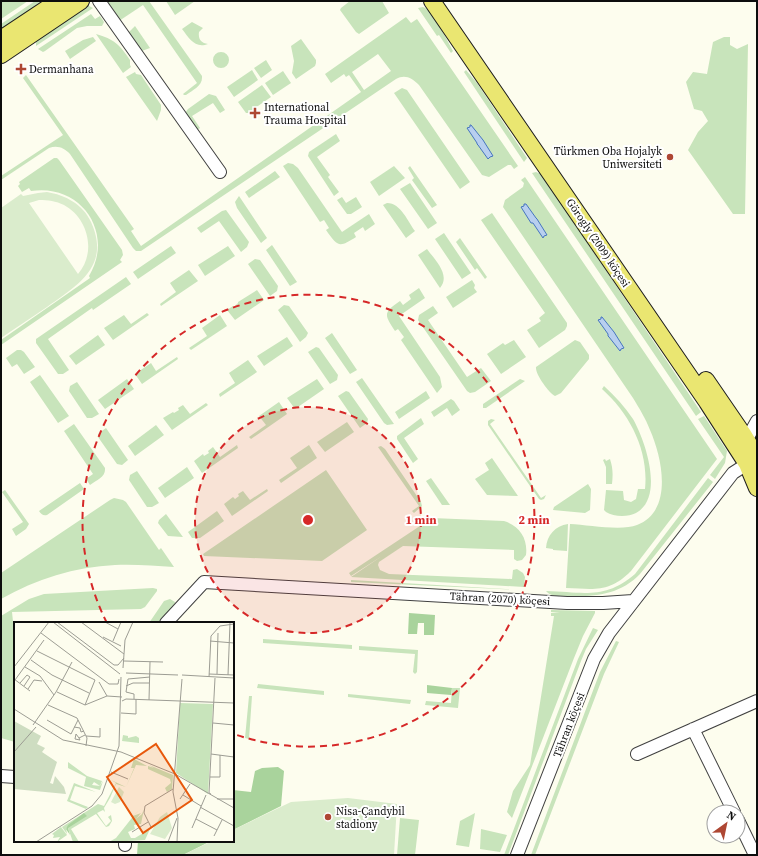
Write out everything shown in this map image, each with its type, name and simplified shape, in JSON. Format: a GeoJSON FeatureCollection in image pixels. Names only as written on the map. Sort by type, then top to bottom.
{"type":"FeatureCollection","features":[{"type":"Feature","properties":{"kind":"main road"},"geometry":{"type":"LineString","coordinates":[[1,39],[58,1]]}},
{"type":"Feature","properties":{"kind":"main road"},"geometry":{"type":"LineString","coordinates":[[1,55],[81,1]]}},
{"type":"Feature","properties":{"kind":"main road","name":"Görogly (2009) köçesi"},"geometry":{"type":"LineString","coordinates":[[432,1],[707,402],[750,453]]}},
{"type":"Feature","properties":{"kind":"main road","name":"Görogly (2009) köçesi"},"geometry":{"type":"LineString","coordinates":[[445,1],[750,453],[757,488]]}},
{"type":"Feature","properties":{"kind":"street"},"geometry":{"type":"LineString","coordinates":[[99,1],[220,172]]}},
{"type":"Feature","properties":{"kind":"street"},"geometry":{"type":"LineString","coordinates":[[633,601],[750,453],[757,421]]}},
{"type":"Feature","properties":{"kind":"street","name":"Tähran (2070) köçesi"},"geometry":{"type":"LineString","coordinates":[[167,622],[204,582],[567,603],[633,601]]}},
{"type":"Feature","properties":{"kind":"street","name":"Tähran köçesi"},"geometry":{"type":"LineString","coordinates":[[517,855],[594,659],[609,633],[633,601]]}},
{"type":"Feature","properties":{"kind":"street"},"geometry":{"type":"LineString","coordinates":[[637,754],[757,700]]}},
{"type":"Feature","properties":{"kind":"street"},"geometry":{"type":"LineString","coordinates":[[693,729],[730,804]]}},
{"type":"Feature","properties":{"kind":"street"},"geometry":{"type":"LineString","coordinates":[[1,776],[14,777]]}},
{"type":"Feature","properties":{"kind":"street"},"geometry":{"type":"LineString","coordinates":[[746,836],[755,855]]}},
{"type":"Feature","properties":{"kind":"green space"},"geometry":{"type":"Polygon","coordinates":[[[1,1],[28,1],[1,19],[1,1]]]}},
{"type":"Feature","properties":{"kind":"green space"},"geometry":{"type":"Polygon","coordinates":[[[35,1],[46,1],[1,31],[1,24],[35,1]]]}},
{"type":"Feature","properties":{"kind":"green space"},"geometry":{"type":"Polygon","coordinates":[[[110,1],[149,1],[202,76],[199,85],[186,95],[183,94],[197,83],[143,5],[119,21],[106,4],[110,1]]]}},
{"type":"Feature","properties":{"kind":"green space"},"geometry":{"type":"Polygon","coordinates":[[[166,1],[195,1],[175,15],[166,1]]]}},
{"type":"Feature","properties":{"kind":"green space"},"geometry":{"type":"Polygon","coordinates":[[[350,1],[382,1],[389,13],[359,34],[340,10],[350,1]]]}},
{"type":"Feature","properties":{"kind":"green space"},"geometry":{"type":"Polygon","coordinates":[[[86,6],[93,8],[36,46],[36,41],[86,6]]]}},
{"type":"Feature","properties":{"kind":"green space"},"geometry":{"type":"Polygon","coordinates":[[[423,7],[431,13],[440,26],[453,51],[451,53],[439,35],[437,36],[418,8],[423,7]]]}},
{"type":"Feature","properties":{"kind":"green space"},"geometry":{"type":"Polygon","coordinates":[[[91,14],[95,19],[100,16],[104,22],[102,26],[77,28],[45,51],[43,52],[38,49],[91,14]]]}},
{"type":"Feature","properties":{"kind":"green space"},"geometry":{"type":"Polygon","coordinates":[[[406,17],[411,23],[417,19],[518,166],[514,169],[511,165],[508,165],[489,177],[482,175],[419,85],[414,80],[402,77],[396,79],[141,251],[136,251],[133,248],[70,154],[65,150],[58,147],[49,148],[1,180],[1,176],[63,135],[23,78],[26,75],[134,229],[131,231],[141,246],[361,92],[349,75],[346,77],[344,74],[331,83],[325,74],[406,17]],[[378,54],[352,72],[364,90],[391,71],[378,54]]]}},
{"type":"Feature","properties":{"kind":"green space"},"geometry":{"type":"Polygon","coordinates":[[[192,22],[203,28],[199,32],[199,37],[202,42],[208,44],[196,44],[182,29],[192,22]]]}},
{"type":"Feature","properties":{"kind":"green space"},"geometry":{"type":"Polygon","coordinates":[[[135,26],[150,48],[139,52],[128,33],[135,26]]]}},
{"type":"Feature","properties":{"kind":"green space"},"geometry":{"type":"Polygon","coordinates":[[[96,34],[112,40],[120,46],[130,60],[131,67],[123,73],[96,34]]]}},
{"type":"Feature","properties":{"kind":"green space"},"geometry":{"type":"Polygon","coordinates":[[[93,37],[96,41],[70,59],[65,51],[83,40],[93,37]]]}},
{"type":"Feature","properties":{"kind":"green space"},"geometry":{"type":"Polygon","coordinates":[[[724,37],[730,37],[730,45],[737,49],[748,44],[745,214],[733,214],[688,150],[698,132],[708,121],[702,111],[694,109],[686,82],[693,72],[707,74],[713,42],[724,37]]]}},
{"type":"Feature","properties":{"kind":"green space"},"geometry":{"type":"Polygon","coordinates":[[[301,39],[316,60],[316,63],[315,66],[296,79],[292,73],[294,61],[291,46],[301,39]]]}},
{"type":"Feature","properties":{"kind":"green space"},"geometry":{"type":"Polygon","coordinates":[[[221,52],[227,54],[229,60],[227,66],[221,68],[215,66],[213,60],[215,54],[221,52]]]}},
{"type":"Feature","properties":{"kind":"green space"},"geometry":{"type":"Polygon","coordinates":[[[266,60],[272,70],[261,78],[254,68],[266,60]]]}},
{"type":"Feature","properties":{"kind":"green space"},"geometry":{"type":"Polygon","coordinates":[[[252,70],[258,80],[234,97],[227,87],[252,70]]]}},
{"type":"Feature","properties":{"kind":"green space"},"geometry":{"type":"Polygon","coordinates":[[[466,70],[477,83],[527,158],[524,162],[464,72],[466,70]]]}},
{"type":"Feature","properties":{"kind":"green space"},"geometry":{"type":"Polygon","coordinates":[[[283,71],[291,83],[273,95],[265,83],[283,71]]]}},
{"type":"Feature","properties":{"kind":"green space"},"geometry":{"type":"Polygon","coordinates":[[[135,72],[136,74],[141,75],[161,105],[161,110],[157,121],[126,77],[135,72]]]}},
{"type":"Feature","properties":{"kind":"green space"},"geometry":{"type":"Polygon","coordinates":[[[262,85],[271,97],[246,113],[238,102],[262,85]]]}},
{"type":"Feature","properties":{"kind":"green space"},"geometry":{"type":"Polygon","coordinates":[[[402,88],[407,90],[470,182],[460,189],[394,93],[402,88]]]}},
{"type":"Feature","properties":{"kind":"green space"},"geometry":{"type":"Polygon","coordinates":[[[209,94],[216,96],[225,110],[220,113],[213,103],[192,116],[200,128],[196,131],[185,113],[188,109],[209,94]]]}},
{"type":"Feature","properties":{"kind":"green space"},"geometry":{"type":"Polygon","coordinates":[[[336,134],[340,141],[317,157],[330,175],[328,177],[339,192],[334,196],[308,156],[309,152],[336,134]]]}},
{"type":"Feature","properties":{"kind":"green space"},"geometry":{"type":"Polygon","coordinates":[[[54,158],[59,160],[122,250],[123,255],[120,260],[122,262],[1,345],[1,340],[90,278],[89,276],[96,260],[98,243],[95,228],[88,214],[78,203],[65,195],[49,191],[31,191],[29,188],[22,192],[18,186],[20,184],[19,182],[54,158]]]}},
{"type":"Feature","properties":{"kind":"green space"},"geometry":{"type":"Polygon","coordinates":[[[288,163],[293,164],[298,168],[342,232],[369,214],[375,224],[365,231],[363,227],[354,233],[356,237],[346,243],[336,243],[326,230],[329,228],[324,220],[320,222],[283,166],[288,163]]]}},
{"type":"Feature","properties":{"kind":"green space"},"geometry":{"type":"Polygon","coordinates":[[[394,166],[405,178],[379,196],[370,182],[394,166]]]}},
{"type":"Feature","properties":{"kind":"green space"},"geometry":{"type":"Polygon","coordinates":[[[410,166],[437,205],[432,208],[412,180],[414,178],[408,168],[410,166]]]}},
{"type":"Feature","properties":{"kind":"green space"},"geometry":{"type":"Polygon","coordinates":[[[275,171],[280,177],[249,198],[245,192],[275,171]]]}},
{"type":"Feature","properties":{"kind":"green space"},"geometry":{"type":"Polygon","coordinates":[[[536,172],[541,174],[701,412],[696,416],[532,173],[536,172]]]}},
{"type":"Feature","properties":{"kind":"green space"},"geometry":{"type":"Polygon","coordinates":[[[525,177],[717,459],[631,571],[616,583],[601,588],[566,588],[570,524],[623,528],[637,525],[649,518],[656,508],[661,496],[661,468],[654,441],[648,426],[633,398],[503,207],[505,200],[523,187],[524,183],[521,180],[525,177]]]}},
{"type":"Feature","properties":{"kind":"green space"},"geometry":{"type":"Polygon","coordinates":[[[410,183],[437,223],[428,229],[400,189],[410,183]]]}},
{"type":"Feature","properties":{"kind":"green space"},"geometry":{"type":"Polygon","coordinates":[[[38,193],[54,193],[73,201],[78,205],[88,216],[91,222],[96,237],[97,251],[94,262],[88,273],[80,282],[70,291],[1,338],[1,208],[21,194],[23,196],[38,193]],[[39,200],[29,203],[78,274],[84,265],[87,256],[87,236],[84,227],[79,218],[64,205],[39,200]]]}},
{"type":"Feature","properties":{"kind":"green space"},"geometry":{"type":"Polygon","coordinates":[[[239,196],[267,238],[261,243],[237,208],[235,202],[239,196]]]}},
{"type":"Feature","properties":{"kind":"green space"},"geometry":{"type":"Polygon","coordinates":[[[342,197],[346,203],[356,197],[362,207],[351,214],[347,214],[337,200],[342,197]]]}},
{"type":"Feature","properties":{"kind":"green space"},"geometry":{"type":"Polygon","coordinates":[[[387,203],[400,209],[415,231],[406,238],[383,205],[387,203]]]}},
{"type":"Feature","properties":{"kind":"green space"},"geometry":{"type":"Polygon","coordinates":[[[226,210],[249,242],[247,247],[241,252],[219,221],[201,233],[197,228],[222,211],[226,210]]]}},
{"type":"Feature","properties":{"kind":"green space"},"geometry":{"type":"Polygon","coordinates":[[[492,213],[567,323],[565,330],[539,348],[527,330],[541,321],[539,318],[545,313],[481,220],[492,213]]]}},
{"type":"Feature","properties":{"kind":"green space"},"geometry":{"type":"Polygon","coordinates":[[[444,233],[471,273],[462,279],[435,239],[444,233]]]}},
{"type":"Feature","properties":{"kind":"green space"},"geometry":{"type":"Polygon","coordinates":[[[460,238],[487,277],[485,279],[477,268],[475,270],[456,242],[460,238]]]}},
{"type":"Feature","properties":{"kind":"green space"},"geometry":{"type":"Polygon","coordinates":[[[272,245],[297,282],[290,286],[266,250],[272,245]]]}},
{"type":"Feature","properties":{"kind":"green space"},"geometry":{"type":"Polygon","coordinates":[[[171,246],[176,253],[138,279],[133,272],[171,246]]]}},
{"type":"Feature","properties":{"kind":"green space"},"geometry":{"type":"Polygon","coordinates":[[[228,246],[235,256],[205,276],[198,265],[228,246]]]}},
{"type":"Feature","properties":{"kind":"green space"},"geometry":{"type":"Polygon","coordinates":[[[427,249],[438,263],[443,273],[443,283],[440,288],[418,255],[427,249]]]}},
{"type":"Feature","properties":{"kind":"green space"},"geometry":{"type":"Polygon","coordinates":[[[255,259],[260,260],[278,286],[277,291],[270,296],[248,264],[255,259]]]}},
{"type":"Feature","properties":{"kind":"green space"},"geometry":{"type":"Polygon","coordinates":[[[189,270],[198,281],[161,306],[160,304],[176,292],[170,283],[189,270]]]}},
{"type":"Feature","properties":{"kind":"green space"},"geometry":{"type":"Polygon","coordinates":[[[126,277],[131,284],[93,310],[92,308],[48,339],[69,370],[63,374],[58,374],[36,343],[36,339],[126,277]]]}},
{"type":"Feature","properties":{"kind":"green space"},"geometry":{"type":"Polygon","coordinates":[[[472,280],[475,285],[474,288],[477,292],[453,308],[446,297],[472,280]]]}},
{"type":"Feature","properties":{"kind":"green space"},"geometry":{"type":"Polygon","coordinates":[[[419,288],[425,298],[399,316],[440,377],[442,387],[437,393],[401,340],[404,337],[398,329],[395,331],[387,317],[390,308],[400,301],[403,305],[411,299],[409,295],[419,288]]]}},
{"type":"Feature","properties":{"kind":"green space"},"geometry":{"type":"Polygon","coordinates":[[[257,290],[264,300],[235,320],[227,310],[233,306],[234,307],[238,302],[257,290]]]}},
{"type":"Feature","properties":{"kind":"green space"},"geometry":{"type":"Polygon","coordinates":[[[284,305],[289,306],[308,333],[300,342],[278,310],[284,305]]]}},
{"type":"Feature","properties":{"kind":"green space"},"geometry":{"type":"Polygon","coordinates":[[[433,306],[438,313],[428,320],[467,377],[481,368],[491,381],[475,392],[470,393],[467,391],[418,320],[419,315],[433,306]]]}},
{"type":"Feature","properties":{"kind":"green space"},"geometry":{"type":"Polygon","coordinates":[[[147,313],[149,315],[113,340],[104,328],[124,315],[131,324],[147,313]]]}},
{"type":"Feature","properties":{"kind":"green space"},"geometry":{"type":"Polygon","coordinates":[[[220,315],[227,326],[191,350],[189,348],[207,336],[202,328],[220,315]]]}},
{"type":"Feature","properties":{"kind":"green space"},"geometry":{"type":"Polygon","coordinates":[[[332,333],[357,370],[350,374],[325,338],[332,333]]]}},
{"type":"Feature","properties":{"kind":"green space"},"geometry":{"type":"Polygon","coordinates":[[[98,335],[105,345],[76,365],[69,356],[98,335]]]}},
{"type":"Feature","properties":{"kind":"green space"},"geometry":{"type":"Polygon","coordinates":[[[287,337],[293,346],[264,366],[257,356],[287,337]]]}},
{"type":"Feature","properties":{"kind":"green space"},"geometry":{"type":"Polygon","coordinates":[[[514,340],[526,357],[501,374],[487,354],[503,343],[505,345],[514,340]]]}},
{"type":"Feature","properties":{"kind":"green space"},"geometry":{"type":"Polygon","coordinates":[[[575,340],[580,342],[589,355],[589,359],[561,393],[555,396],[543,383],[536,370],[536,367],[575,340]]]}},
{"type":"Feature","properties":{"kind":"green space"},"geometry":{"type":"Polygon","coordinates":[[[316,347],[319,348],[338,375],[337,380],[330,384],[308,352],[316,347]]]}},
{"type":"Feature","properties":{"kind":"green space"},"geometry":{"type":"Polygon","coordinates":[[[17,350],[24,352],[35,367],[24,374],[17,364],[12,367],[6,358],[17,350]]]}},
{"type":"Feature","properties":{"kind":"green space"},"geometry":{"type":"Polygon","coordinates":[[[177,357],[178,359],[142,384],[135,374],[151,363],[156,371],[177,357]]]}},
{"type":"Feature","properties":{"kind":"green space"},"geometry":{"type":"Polygon","coordinates":[[[248,360],[257,372],[220,397],[219,394],[235,383],[229,373],[248,360]]]}},
{"type":"Feature","properties":{"kind":"green space"},"geometry":{"type":"Polygon","coordinates":[[[40,375],[69,416],[58,423],[30,382],[40,375]]]}},
{"type":"Feature","properties":{"kind":"green space"},"geometry":{"type":"Polygon","coordinates":[[[362,378],[394,424],[387,425],[384,423],[356,382],[362,378]]]}},
{"type":"Feature","properties":{"kind":"green space"},"geometry":{"type":"Polygon","coordinates":[[[127,379],[134,389],[105,409],[98,400],[127,379]]]}},
{"type":"Feature","properties":{"kind":"green space"},"geometry":{"type":"Polygon","coordinates":[[[317,379],[324,389],[295,409],[287,398],[317,379]]]}},
{"type":"Feature","properties":{"kind":"green space"},"geometry":{"type":"Polygon","coordinates":[[[520,379],[525,381],[486,408],[483,408],[483,404],[520,379]]]}},
{"type":"Feature","properties":{"kind":"green space"},"geometry":{"type":"Polygon","coordinates":[[[77,382],[99,414],[92,418],[87,418],[69,391],[70,386],[77,382]]]}},
{"type":"Feature","properties":{"kind":"green space"},"geometry":{"type":"Polygon","coordinates":[[[604,386],[620,402],[633,419],[643,440],[650,468],[651,482],[649,495],[645,505],[636,513],[629,515],[613,515],[604,510],[606,490],[623,491],[624,500],[631,502],[636,499],[638,489],[645,489],[644,461],[636,434],[621,410],[602,389],[604,386]]]}},
{"type":"Feature","properties":{"kind":"green space"},"geometry":{"type":"Polygon","coordinates":[[[346,391],[349,392],[368,419],[367,423],[360,428],[338,396],[346,391]]]}},
{"type":"Feature","properties":{"kind":"green space"},"geometry":{"type":"Polygon","coordinates":[[[426,391],[430,398],[399,419],[395,412],[426,391]]]}},
{"type":"Feature","properties":{"kind":"green space"},"geometry":{"type":"Polygon","coordinates":[[[451,399],[460,410],[452,416],[447,408],[434,417],[431,412],[451,399]]]}},
{"type":"Feature","properties":{"kind":"green space"},"geometry":{"type":"Polygon","coordinates":[[[279,402],[287,414],[251,439],[249,437],[266,425],[259,416],[279,402]]]}},
{"type":"Feature","properties":{"kind":"green space"},"geometry":{"type":"Polygon","coordinates":[[[206,403],[208,405],[172,430],[163,418],[179,410],[178,408],[183,405],[190,414],[206,403]]]}},
{"type":"Feature","properties":{"kind":"green space"},"geometry":{"type":"Polygon","coordinates":[[[704,416],[727,451],[725,463],[715,479],[710,475],[724,457],[698,419],[704,416]]]}},
{"type":"Feature","properties":{"kind":"green space"},"geometry":{"type":"Polygon","coordinates":[[[421,418],[424,424],[404,438],[418,459],[413,463],[397,439],[397,436],[421,418]]]}},
{"type":"Feature","properties":{"kind":"green space"},"geometry":{"type":"Polygon","coordinates":[[[491,419],[495,420],[490,424],[541,498],[546,495],[544,499],[539,499],[488,425],[488,421],[491,419]]]}},
{"type":"Feature","properties":{"kind":"green space"},"geometry":{"type":"Polygon","coordinates":[[[347,422],[354,432],[325,452],[317,442],[347,422]]]}},
{"type":"Feature","properties":{"kind":"green space"},"geometry":{"type":"Polygon","coordinates":[[[74,424],[105,468],[103,476],[90,485],[86,479],[93,474],[64,431],[74,424]]]}},
{"type":"Feature","properties":{"kind":"green space"},"geometry":{"type":"Polygon","coordinates":[[[156,425],[164,435],[135,456],[128,446],[156,425]]]}},
{"type":"Feature","properties":{"kind":"green space"},"geometry":{"type":"Polygon","coordinates":[[[106,428],[128,460],[122,465],[117,464],[98,437],[98,434],[106,428]]]}},
{"type":"Feature","properties":{"kind":"green space"},"geometry":{"type":"Polygon","coordinates":[[[237,445],[238,448],[202,473],[194,461],[203,454],[204,456],[209,453],[208,451],[213,447],[220,457],[237,445]]]}},
{"type":"Feature","properties":{"kind":"green space"},"geometry":{"type":"Polygon","coordinates":[[[309,445],[317,458],[281,483],[279,480],[297,468],[290,458],[309,445]]]}},
{"type":"Feature","properties":{"kind":"green space"},"geometry":{"type":"Polygon","coordinates":[[[381,446],[385,449],[421,502],[422,506],[414,513],[412,511],[419,506],[378,447],[381,446]]]}},
{"type":"Feature","properties":{"kind":"green space"},"geometry":{"type":"Polygon","coordinates":[[[492,458],[518,496],[487,495],[475,479],[489,470],[485,463],[492,458]]]}},
{"type":"Feature","properties":{"kind":"green space"},"geometry":{"type":"Polygon","coordinates":[[[605,459],[606,461],[610,459],[611,462],[612,484],[606,484],[606,467],[603,460],[605,459]]]}},
{"type":"Feature","properties":{"kind":"green space"},"geometry":{"type":"Polygon","coordinates":[[[187,467],[194,478],[165,498],[158,488],[187,467]]]}},
{"type":"Feature","properties":{"kind":"green space"},"geometry":{"type":"Polygon","coordinates":[[[326,470],[367,530],[322,561],[204,556],[203,554],[326,470]]]}},
{"type":"Feature","properties":{"kind":"green space"},"geometry":{"type":"Polygon","coordinates":[[[137,471],[159,503],[152,507],[147,507],[129,480],[130,475],[137,471]]]}},
{"type":"Feature","properties":{"kind":"green space"},"geometry":{"type":"Polygon","coordinates":[[[431,478],[450,505],[442,505],[426,481],[431,478]]]}},
{"type":"Feature","properties":{"kind":"green space"},"geometry":{"type":"Polygon","coordinates":[[[708,478],[713,482],[640,574],[632,581],[615,590],[597,595],[558,596],[550,594],[546,591],[593,593],[614,588],[624,582],[635,574],[708,478]]]}},
{"type":"Feature","properties":{"kind":"green space"},"geometry":{"type":"Polygon","coordinates":[[[80,483],[84,489],[47,515],[41,514],[39,511],[80,483]]]}},
{"type":"Feature","properties":{"kind":"green space"},"geometry":{"type":"Polygon","coordinates":[[[588,484],[591,489],[590,510],[585,513],[553,510],[554,507],[588,484]]]}},
{"type":"Feature","properties":{"kind":"green space"},"geometry":{"type":"Polygon","coordinates":[[[267,489],[268,491],[232,516],[224,504],[233,497],[235,499],[239,496],[238,494],[243,491],[250,500],[267,489]]]}},
{"type":"Feature","properties":{"kind":"green space"},"geometry":{"type":"Polygon","coordinates":[[[5,490],[29,524],[26,529],[16,536],[12,529],[23,522],[2,492],[5,490]]]}},
{"type":"Feature","properties":{"kind":"green space"},"geometry":{"type":"Polygon","coordinates":[[[114,498],[126,502],[159,550],[161,548],[174,567],[122,565],[85,568],[42,580],[1,599],[1,573],[114,498]]]}},
{"type":"Feature","properties":{"kind":"green space"},"geometry":{"type":"Polygon","coordinates":[[[217,511],[224,521],[200,538],[192,538],[188,532],[217,511]]]}},
{"type":"Feature","properties":{"kind":"green space"},"geometry":{"type":"Polygon","coordinates":[[[166,514],[183,537],[168,536],[158,523],[159,520],[166,514]]]}},
{"type":"Feature","properties":{"kind":"green space"},"geometry":{"type":"Polygon","coordinates":[[[432,518],[504,521],[510,523],[522,534],[526,544],[526,555],[522,560],[517,561],[514,559],[514,550],[403,546],[379,562],[378,565],[380,570],[389,574],[512,579],[513,570],[517,569],[523,573],[525,577],[524,587],[351,577],[382,556],[351,576],[349,573],[432,518]]]}},
{"type":"Feature","properties":{"kind":"green space"},"geometry":{"type":"Polygon","coordinates":[[[568,524],[567,551],[546,548],[548,539],[552,532],[563,525],[568,524]]]}},
{"type":"Feature","properties":{"kind":"green space"},"geometry":{"type":"Polygon","coordinates":[[[351,580],[522,590],[351,582],[351,580]]]}},
{"type":"Feature","properties":{"kind":"green space"},"geometry":{"type":"Polygon","coordinates":[[[157,589],[145,607],[141,609],[12,612],[14,631],[14,742],[1,738],[1,616],[29,599],[44,594],[157,589]]]}},
{"type":"Feature","properties":{"kind":"green space"},"geometry":{"type":"Polygon","coordinates":[[[170,599],[175,602],[174,608],[160,622],[150,622],[164,601],[170,599]]]}},
{"type":"Feature","properties":{"kind":"green space"},"geometry":{"type":"Polygon","coordinates":[[[551,610],[595,611],[595,613],[574,658],[512,818],[507,812],[513,791],[530,765],[554,616],[551,616],[551,613],[560,613],[551,612],[551,610]]]}},
{"type":"Feature","properties":{"kind":"green space"},"geometry":{"type":"Polygon","coordinates":[[[409,613],[435,615],[434,635],[424,635],[424,623],[418,623],[417,634],[408,634],[409,613]]]}},
{"type":"Feature","properties":{"kind":"green space"},"geometry":{"type":"Polygon","coordinates":[[[593,628],[598,630],[586,649],[508,855],[504,855],[578,659],[593,628]]]}},
{"type":"Feature","properties":{"kind":"green space"},"geometry":{"type":"Polygon","coordinates":[[[263,639],[352,645],[352,649],[263,643],[263,639]]]}},
{"type":"Feature","properties":{"kind":"green space"},"geometry":{"type":"Polygon","coordinates":[[[616,641],[619,642],[604,674],[535,855],[531,855],[600,672],[616,641]]]}},
{"type":"Feature","properties":{"kind":"green space"},"geometry":{"type":"Polygon","coordinates":[[[359,646],[418,650],[417,672],[415,674],[413,672],[415,654],[359,650],[359,646]]]}},
{"type":"Feature","properties":{"kind":"green space"},"geometry":{"type":"Polygon","coordinates":[[[258,684],[324,691],[324,695],[257,688],[258,684]]]}},
{"type":"Feature","properties":{"kind":"green space"},"geometry":{"type":"Polygon","coordinates":[[[427,685],[452,688],[451,695],[427,693],[427,685]]]}},
{"type":"Feature","properties":{"kind":"green space"},"geometry":{"type":"Polygon","coordinates":[[[452,688],[460,688],[458,708],[425,705],[426,701],[451,703],[452,688]]]}},
{"type":"Feature","properties":{"kind":"green space"},"geometry":{"type":"Polygon","coordinates":[[[348,694],[411,700],[410,704],[348,697],[348,694]]]}},
{"type":"Feature","properties":{"kind":"green space"},"geometry":{"type":"Polygon","coordinates":[[[249,696],[252,696],[249,739],[245,738],[249,696]]]}},
{"type":"Feature","properties":{"kind":"green space"},"geometry":{"type":"Polygon","coordinates":[[[278,767],[284,771],[281,806],[234,830],[234,790],[251,792],[255,771],[262,768],[278,767]]]}},
{"type":"Feature","properties":{"kind":"green space","name":"Nisa-Çandybil stadiony"},"geometry":{"type":"Polygon","coordinates":[[[348,798],[397,804],[394,855],[183,855],[210,842],[234,842],[234,830],[291,802],[348,798]]]}},
{"type":"Feature","properties":{"kind":"green space"},"geometry":{"type":"Polygon","coordinates":[[[475,813],[469,847],[456,845],[460,821],[475,813]]]}},
{"type":"Feature","properties":{"kind":"green space"},"geometry":{"type":"Polygon","coordinates":[[[400,818],[419,820],[415,855],[397,855],[400,818]]]}},
{"type":"Feature","properties":{"kind":"green space"},"geometry":{"type":"Polygon","coordinates":[[[481,829],[507,835],[500,852],[480,849],[481,829]]]}},
{"type":"Feature","properties":{"kind":"green space"},"geometry":{"type":"Polygon","coordinates":[[[138,842],[209,842],[183,855],[137,855],[138,842]]]}},
{"type":"Feature","properties":{"kind":"water"},"geometry":{"type":"Polygon","coordinates":[[[470,125],[483,140],[493,156],[488,159],[467,128],[470,127],[470,125]]]}},
{"type":"Feature","properties":{"kind":"water"},"geometry":{"type":"Polygon","coordinates":[[[524,204],[526,204],[547,235],[543,238],[521,207],[524,206],[524,204]]]}},
{"type":"Feature","properties":{"kind":"water"},"geometry":{"type":"Polygon","coordinates":[[[601,317],[614,332],[624,348],[620,351],[598,320],[601,319],[601,317]]]}},
{"type":"Feature","properties":{"kind":"place","name":"Dermanhana"},"geometry":{"type":"Point","coordinates":[21,69]}},
{"type":"Feature","properties":{"kind":"place","name":"International Trauma Hospital"},"geometry":{"type":"Point","coordinates":[255,113]}},
{"type":"Feature","properties":{"kind":"place","name":"Türkmen Oba Hojalyk Uniwersiteti"},"geometry":{"type":"Point","coordinates":[670,157]}},
{"type":"Feature","properties":{"kind":"place","name":"Nisa-Çandybil stadiony"},"geometry":{"type":"Point","coordinates":[328,817]}}]}
